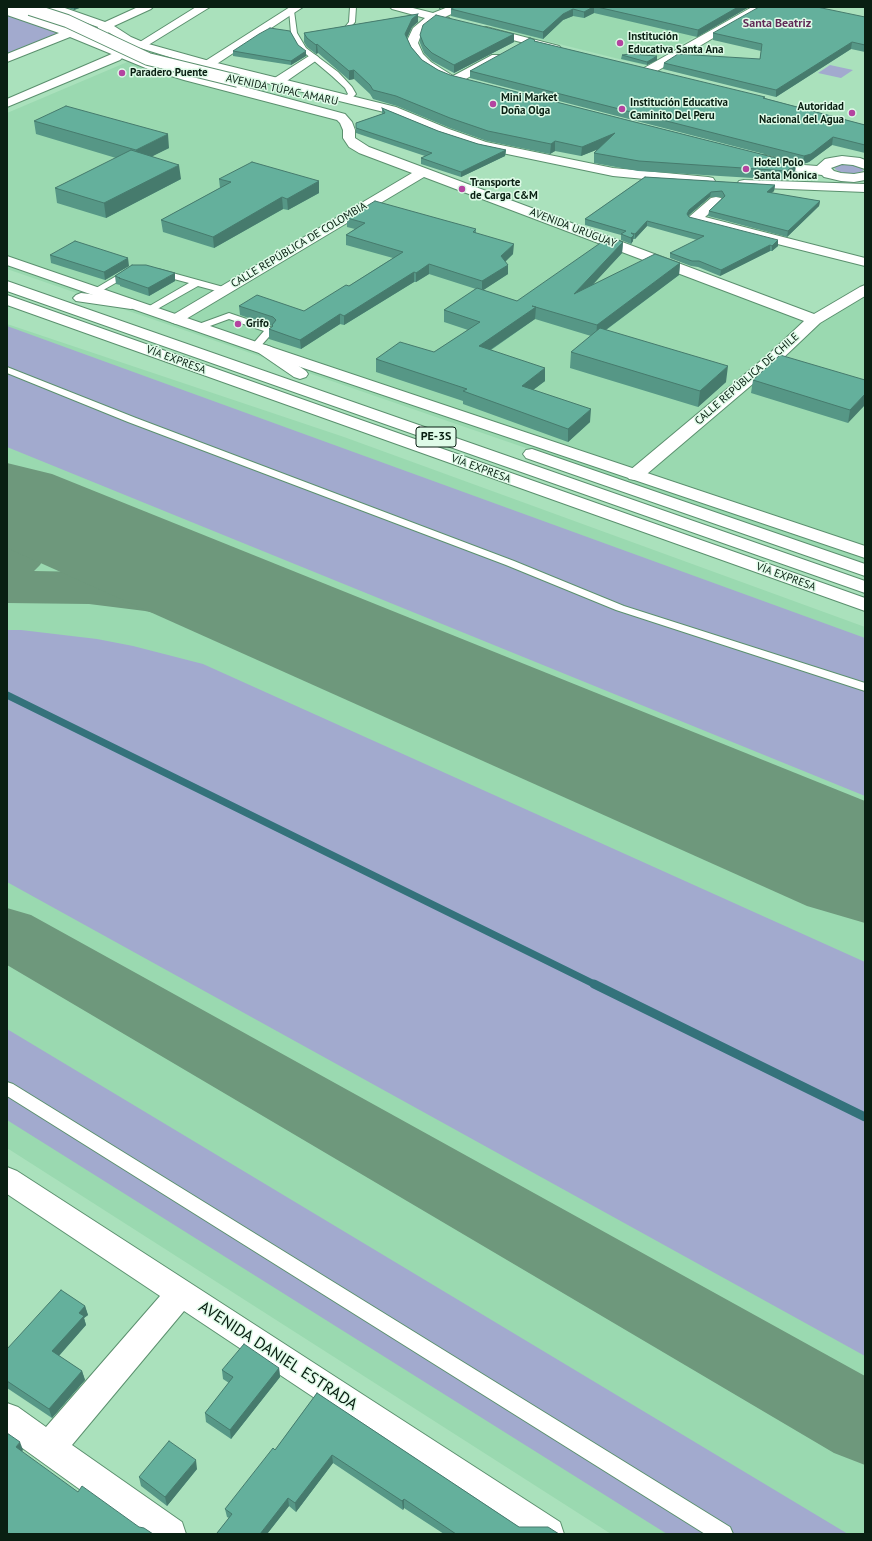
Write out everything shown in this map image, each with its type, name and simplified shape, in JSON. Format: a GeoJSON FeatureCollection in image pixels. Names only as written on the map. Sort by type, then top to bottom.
{"type":"FeatureCollection","features":[{"type":"Feature","properties":{"kind":"main road"},"geometry":{"type":"LineString","coordinates":[[12,7],[54,23],[69,33]]}},
{"type":"Feature","properties":{"kind":"main road"},"geometry":{"type":"LineString","coordinates":[[51,7],[93,20],[141,45],[209,65],[392,110],[444,132],[483,145],[547,160],[638,176],[723,188],[812,194],[865,194]]}},
{"type":"Feature","properties":{"kind":"main road"},"geometry":{"type":"LineString","coordinates":[[141,45],[204,7]]}},
{"type":"Feature","properties":{"kind":"main road"},"geometry":{"type":"LineString","coordinates":[[396,7],[453,22]]}},
{"type":"Feature","properties":{"kind":"main road"},"geometry":{"type":"LineString","coordinates":[[458,7],[434,17],[417,30],[412,43],[418,56],[426,65],[443,75],[471,84]]}},
{"type":"Feature","properties":{"kind":"main road"},"geometry":{"type":"LineString","coordinates":[[668,76],[643,70],[760,7]]}},
{"type":"Feature","properties":{"kind":"main road","name":"AVENIDA TÚPAC AMARU"},"geometry":{"type":"LineString","coordinates":[[31,8],[67,21],[148,59],[169,65],[314,95],[346,99]]}},
{"type":"Feature","properties":{"kind":"main road"},"geometry":{"type":"LineString","coordinates":[[7,11],[69,33],[118,56],[188,77],[209,65],[294,9]]}},
{"type":"Feature","properties":{"kind":"main road"},"geometry":{"type":"LineString","coordinates":[[118,56],[103,37],[102,33],[105,26],[142,10]]}},
{"type":"Feature","properties":{"kind":"main road"},"geometry":{"type":"LineString","coordinates":[[116,31],[124,22],[142,10]]}},
{"type":"Feature","properties":{"kind":"main road"},"geometry":{"type":"LineString","coordinates":[[93,20],[108,21],[125,17]]}},
{"type":"Feature","properties":{"kind":"main road"},"geometry":{"type":"LineString","coordinates":[[476,28],[564,50]]}},
{"type":"Feature","properties":{"kind":"main road"},"geometry":{"type":"LineString","coordinates":[[116,31],[125,45],[130,49],[132,59]]}},
{"type":"Feature","properties":{"kind":"main road"},"geometry":{"type":"LineString","coordinates":[[7,58],[69,33]]}},
{"type":"Feature","properties":{"kind":"main road"},"geometry":{"type":"LineString","coordinates":[[455,80],[527,41]]}},
{"type":"Feature","properties":{"kind":"main road"},"geometry":{"type":"LineString","coordinates":[[8,111],[118,56]]}},
{"type":"Feature","properties":{"kind":"main road"},"geometry":{"type":"LineString","coordinates":[[277,82],[313,58]]}},
{"type":"Feature","properties":{"kind":"main road"},"geometry":{"type":"LineString","coordinates":[[32,106],[132,59]]}},
{"type":"Feature","properties":{"kind":"main road","name":"AVENIDA URUGUAY"},"geometry":{"type":"LineString","coordinates":[[188,77],[341,117],[346,122],[349,130],[349,138],[354,144],[364,150],[815,320]]}},
{"type":"Feature","properties":{"kind":"main road","name":"AVENIDA TÚPAC AMARU"},"geometry":{"type":"LineString","coordinates":[[240,80],[297,95],[359,106],[406,122],[447,140],[539,164],[602,176],[723,188]]}},
{"type":"Feature","properties":{"kind":"main road"},"geometry":{"type":"LineString","coordinates":[[756,157],[802,169],[826,171],[841,177],[854,178],[865,176]]}},
{"type":"Feature","properties":{"kind":"main road"},"geometry":{"type":"LineString","coordinates":[[826,171],[824,166],[836,160],[855,161],[865,165]]}},
{"type":"Feature","properties":{"kind":"main road","name":"CALLE REPÚBLICA DE COLOMBIA"},"geometry":{"type":"LineString","coordinates":[[176,319],[423,172]]}},
{"type":"Feature","properties":{"kind":"main road"},"geometry":{"type":"LineString","coordinates":[[865,188],[723,188],[695,220],[865,262]]}},
{"type":"Feature","properties":{"kind":"main road","name":"VÍA EXPRESA"},"geometry":{"type":"LineString","coordinates":[[7,260],[294,380],[865,587]]}},
{"type":"Feature","properties":{"kind":"main road","name":"VÍA EXPRESA"},"geometry":{"type":"LineString","coordinates":[[7,272],[88,295],[131,304],[865,552]]}},
{"type":"Feature","properties":{"kind":"main road","name":"VÍA EXPRESA"},"geometry":{"type":"LineString","coordinates":[[7,286],[65,307],[294,380],[865,570]]}},
{"type":"Feature","properties":{"kind":"main road","name":"CALLE REPÚBLICA DE CHILE"},"geometry":{"type":"LineString","coordinates":[[635,475],[775,357],[815,320],[865,290]]}},
{"type":"Feature","properties":{"kind":"main road","name":"VÍA EXPRESA"},"geometry":{"type":"LineString","coordinates":[[7,300],[865,605]]}},
{"type":"Feature","properties":{"kind":"main road"},"geometry":{"type":"LineString","coordinates":[[65,307],[88,329]]}},
{"type":"Feature","properties":{"kind":"main road"},"geometry":{"type":"LineString","coordinates":[[261,348],[294,380]]}},
{"type":"Feature","properties":{"kind":"main road"},"geometry":{"type":"LineString","coordinates":[[775,357],[791,363]]}},
{"type":"Feature","properties":{"kind":"main road"},"geometry":{"type":"LineString","coordinates":[[224,377],[294,380]]}},
{"type":"Feature","properties":{"kind":"main road","name":"AVENIDA DANIEL ESTRADA"},"geometry":{"type":"LineString","coordinates":[[7,1179],[548,1534]]}},
{"type":"Feature","properties":{"kind":"main road"},"geometry":{"type":"LineString","coordinates":[[49,1448],[181,1292]]}},
{"type":"Feature","properties":{"kind":"main road"},"geometry":{"type":"LineString","coordinates":[[7,1418],[170,1534]]}},
{"type":"Feature","properties":{"kind":"lane"},"geometry":{"type":"LineString","coordinates":[[324,35],[347,28],[352,22],[353,7]]}},
{"type":"Feature","properties":{"kind":"lane"},"geometry":{"type":"LineString","coordinates":[[294,9],[294,33],[301,39],[303,49],[335,74],[348,88],[352,94],[346,99]]}},
{"type":"Feature","properties":{"kind":"lane"},"geometry":{"type":"LineString","coordinates":[[88,295],[131,270],[143,269],[224,290]]}},
{"type":"Feature","properties":{"kind":"lane"},"geometry":{"type":"LineString","coordinates":[[149,310],[196,282]]}},
{"type":"Feature","properties":{"kind":"lane"},"geometry":{"type":"LineString","coordinates":[[7,370],[132,420],[510,563],[620,608],[865,688]]}},
{"type":"Feature","properties":{"kind":"lane"},"geometry":{"type":"LineString","coordinates":[[7,1088],[723,1534]]}},
{"type":"Feature","properties":{"kind":"shaded area","name":"Institución Educativa Santa Ana"},"geometry":{"type":"Polygon","coordinates":[[[534,7],[749,7],[643,65],[491,27],[534,7]]]}},
{"type":"Feature","properties":{"kind":"shaded area"},"geometry":{"type":"Polygon","coordinates":[[[7,15],[60,33],[7,54],[7,15]]]}},
{"type":"Feature","properties":{"kind":"shaded area"},"geometry":{"type":"Polygon","coordinates":[[[132,60],[326,113],[349,125],[350,136],[362,147],[809,321],[865,284],[865,565],[7,269],[7,113],[132,60]]]}},
{"type":"Feature","properties":{"kind":"shaded area"},"geometry":{"type":"Polygon","coordinates":[[[830,65],[853,70],[841,78],[818,73],[830,65]]]}},
{"type":"Feature","properties":{"kind":"shaded area"},"geometry":{"type":"Polygon","coordinates":[[[851,163],[862,167],[863,171],[853,174],[840,172],[834,167],[838,164],[851,163]]]}},
{"type":"Feature","properties":{"kind":"shaded area"},"geometry":{"type":"Polygon","coordinates":[[[7,324],[344,437],[865,627],[865,1534],[611,1534],[7,1148],[7,324]]]}},
{"type":"Feature","properties":{"kind":"shaded area"},"geometry":{"type":"Polygon","coordinates":[[[7,326],[865,638],[865,796],[7,447],[7,326]]]}},
{"type":"Feature","properties":{"kind":"shaded area"},"geometry":{"type":"Polygon","coordinates":[[[7,630],[21,630],[97,639],[133,646],[203,664],[865,962],[865,1356],[7,882],[7,630]]]}},
{"type":"Feature","properties":{"kind":"shaded area"},"geometry":{"type":"Polygon","coordinates":[[[7,1029],[848,1534],[667,1534],[7,1120],[7,1029]]]}},
{"type":"Feature","properties":{"kind":"building"},"geometry":{"type":"Polygon","coordinates":[[[455,7],[593,7],[584,12],[573,9],[563,14],[543,32],[451,9],[455,7]]]}},
{"type":"Feature","properties":{"kind":"building"},"geometry":{"type":"Polygon","coordinates":[[[597,7],[738,7],[698,30],[597,7]]]}},
{"type":"Feature","properties":{"kind":"building"},"geometry":{"type":"Polygon","coordinates":[[[759,7],[817,7],[865,17],[865,45],[852,42],[776,90],[664,63],[678,54],[760,59],[762,44],[713,33],[759,7]]]}},
{"type":"Feature","properties":{"kind":"building"},"geometry":{"type":"Polygon","coordinates":[[[418,14],[412,19],[405,34],[411,47],[422,60],[438,70],[450,75],[796,163],[787,171],[639,161],[594,153],[615,133],[582,147],[555,141],[551,144],[488,131],[450,118],[396,96],[373,90],[370,85],[354,70],[349,71],[317,44],[316,45],[307,38],[304,33],[418,14]]]}},
{"type":"Feature","properties":{"kind":"building"},"geometry":{"type":"Polygon","coordinates":[[[436,15],[514,34],[454,65],[432,53],[424,45],[420,35],[423,25],[436,15]]]}},
{"type":"Feature","properties":{"kind":"building"},"geometry":{"type":"Polygon","coordinates":[[[270,28],[290,31],[298,45],[306,51],[291,61],[233,51],[259,34],[270,28]]]}},
{"type":"Feature","properties":{"kind":"building"},"geometry":{"type":"Polygon","coordinates":[[[530,38],[535,40],[534,41],[765,97],[763,98],[865,125],[865,145],[833,137],[811,154],[804,156],[470,71],[530,38]]]}},
{"type":"Feature","properties":{"kind":"building"},"geometry":{"type":"Polygon","coordinates":[[[630,54],[657,56],[647,62],[622,55],[630,54]]]}},
{"type":"Feature","properties":{"kind":"building"},"geometry":{"type":"Polygon","coordinates":[[[66,106],[168,134],[136,150],[34,121],[66,106]]]}},
{"type":"Feature","properties":{"kind":"building"},"geometry":{"type":"Polygon","coordinates":[[[382,108],[438,131],[478,144],[506,150],[461,172],[421,158],[432,153],[356,128],[356,123],[385,113],[382,108]]]}},
{"type":"Feature","properties":{"kind":"building"},"geometry":{"type":"Polygon","coordinates":[[[131,150],[179,165],[104,203],[55,188],[131,150]]]}},
{"type":"Feature","properties":{"kind":"building"},"geometry":{"type":"Polygon","coordinates":[[[252,162],[319,181],[287,199],[282,197],[213,237],[161,220],[231,182],[219,179],[252,162]]]}},
{"type":"Feature","properties":{"kind":"building"},"geometry":{"type":"Polygon","coordinates":[[[645,177],[775,185],[767,192],[820,201],[788,231],[709,211],[725,196],[722,191],[711,192],[689,210],[687,214],[689,217],[778,240],[772,246],[770,245],[721,270],[699,261],[692,261],[670,253],[704,236],[647,221],[635,234],[631,233],[634,235],[631,238],[621,234],[626,231],[585,219],[645,177]]]}},
{"type":"Feature","properties":{"kind":"building"},"geometry":{"type":"Polygon","coordinates":[[[375,201],[476,229],[473,232],[514,244],[501,256],[508,265],[482,281],[429,264],[344,316],[340,314],[300,340],[269,329],[273,326],[272,325],[276,320],[273,317],[239,306],[257,295],[304,311],[346,285],[349,286],[403,252],[346,235],[365,223],[347,218],[375,201]]]}},
{"type":"Feature","properties":{"kind":"building"},"geometry":{"type":"Polygon","coordinates":[[[609,237],[623,242],[574,294],[655,254],[680,263],[597,325],[536,307],[479,346],[545,368],[522,386],[591,409],[568,429],[463,391],[467,389],[376,359],[400,342],[434,352],[480,322],[444,310],[477,288],[517,301],[609,237]]]}},
{"type":"Feature","properties":{"kind":"building"},"geometry":{"type":"Polygon","coordinates":[[[75,241],[128,258],[104,272],[50,255],[75,241]]]}},
{"type":"Feature","properties":{"kind":"building"},"geometry":{"type":"Polygon","coordinates":[[[132,265],[146,265],[175,273],[148,288],[115,276],[132,265]]]}},
{"type":"Feature","properties":{"kind":"building"},"geometry":{"type":"Polygon","coordinates":[[[600,328],[728,366],[700,391],[571,352],[600,328]]]}},
{"type":"Feature","properties":{"kind":"building"},"geometry":{"type":"Polygon","coordinates":[[[780,355],[865,380],[865,394],[850,410],[753,380],[780,355]]]}},
{"type":"Feature","properties":{"kind":"building"},"geometry":{"type":"Polygon","coordinates":[[[61,1290],[85,1306],[79,1313],[84,1316],[52,1351],[82,1371],[49,1409],[7,1381],[7,1349],[61,1290]]]}},
{"type":"Feature","properties":{"kind":"building"},"geometry":{"type":"Polygon","coordinates":[[[244,1344],[279,1368],[230,1430],[205,1413],[233,1377],[222,1370],[244,1344]]]}},
{"type":"Feature","properties":{"kind":"building"},"geometry":{"type":"Polygon","coordinates":[[[317,1393],[519,1527],[548,1527],[559,1534],[456,1534],[404,1499],[402,1501],[332,1455],[295,1503],[288,1498],[260,1534],[218,1534],[217,1533],[232,1514],[225,1509],[273,1448],[275,1450],[317,1393]]]}},
{"type":"Feature","properties":{"kind":"building"},"geometry":{"type":"Polygon","coordinates":[[[7,1433],[20,1442],[16,1447],[78,1492],[82,1486],[139,1527],[144,1528],[153,1534],[7,1534],[7,1433]]]}},
{"type":"Feature","properties":{"kind":"building"},"geometry":{"type":"Polygon","coordinates":[[[169,1441],[196,1460],[165,1497],[139,1477],[169,1441]]]}},
{"type":"Feature","properties":{"kind":"waterway"},"geometry":{"type":"LineString","coordinates":[[7,695],[596,985]]}},
{"type":"Feature","properties":{"kind":"waterway"},"geometry":{"type":"LineString","coordinates":[[594,984],[865,1117]]}},
{"type":"Feature","properties":{"kind":"taxiway"},"geometry":{"type":"LineString","coordinates":[[7,503],[19,512],[27,521],[29,532],[27,543],[21,554],[7,567]]}},
{"type":"Feature","properties":{"kind":"taxiway"},"geometry":{"type":"LineString","coordinates":[[7,587],[89,588],[145,595],[305,627]]}},
{"type":"Feature","properties":{"kind":"taxiway"},"geometry":{"type":"LineString","coordinates":[[7,933],[865,1423]]}},
{"type":"Feature","properties":{"kind":"runway"},"geometry":{"type":"LineString","coordinates":[[7,501],[865,865]]}},
{"type":"Feature","properties":{"kind":"place","name":"Institución Educativa Santa Ana"},"geometry":{"type":"Point","coordinates":[620,43]}},
{"type":"Feature","properties":{"kind":"place","name":"Paradero Puente"},"geometry":{"type":"Point","coordinates":[122,73]}},
{"type":"Feature","properties":{"kind":"place","name":"Mini Market Doña Olga"},"geometry":{"type":"Point","coordinates":[493,104]}},
{"type":"Feature","properties":{"kind":"place","name":"Institución Educativa Caminito Del Peru"},"geometry":{"type":"Point","coordinates":[622,109]}},
{"type":"Feature","properties":{"kind":"place","name":"Autoridad Nacional del Agua"},"geometry":{"type":"Point","coordinates":[852,113]}},
{"type":"Feature","properties":{"kind":"place","name":"Hotel Polo Santa Monica"},"geometry":{"type":"Point","coordinates":[746,169]}},
{"type":"Feature","properties":{"kind":"place","name":"Transporte de Carga C&M"},"geometry":{"type":"Point","coordinates":[462,189]}},
{"type":"Feature","properties":{"kind":"place","name":"Grifo"},"geometry":{"type":"Point","coordinates":[238,324]}},
{"type":"Feature","properties":{"kind":"district","name":"Santa Beatriz"},"geometry":{"type":"Point","coordinates":[777,24]}}]}
